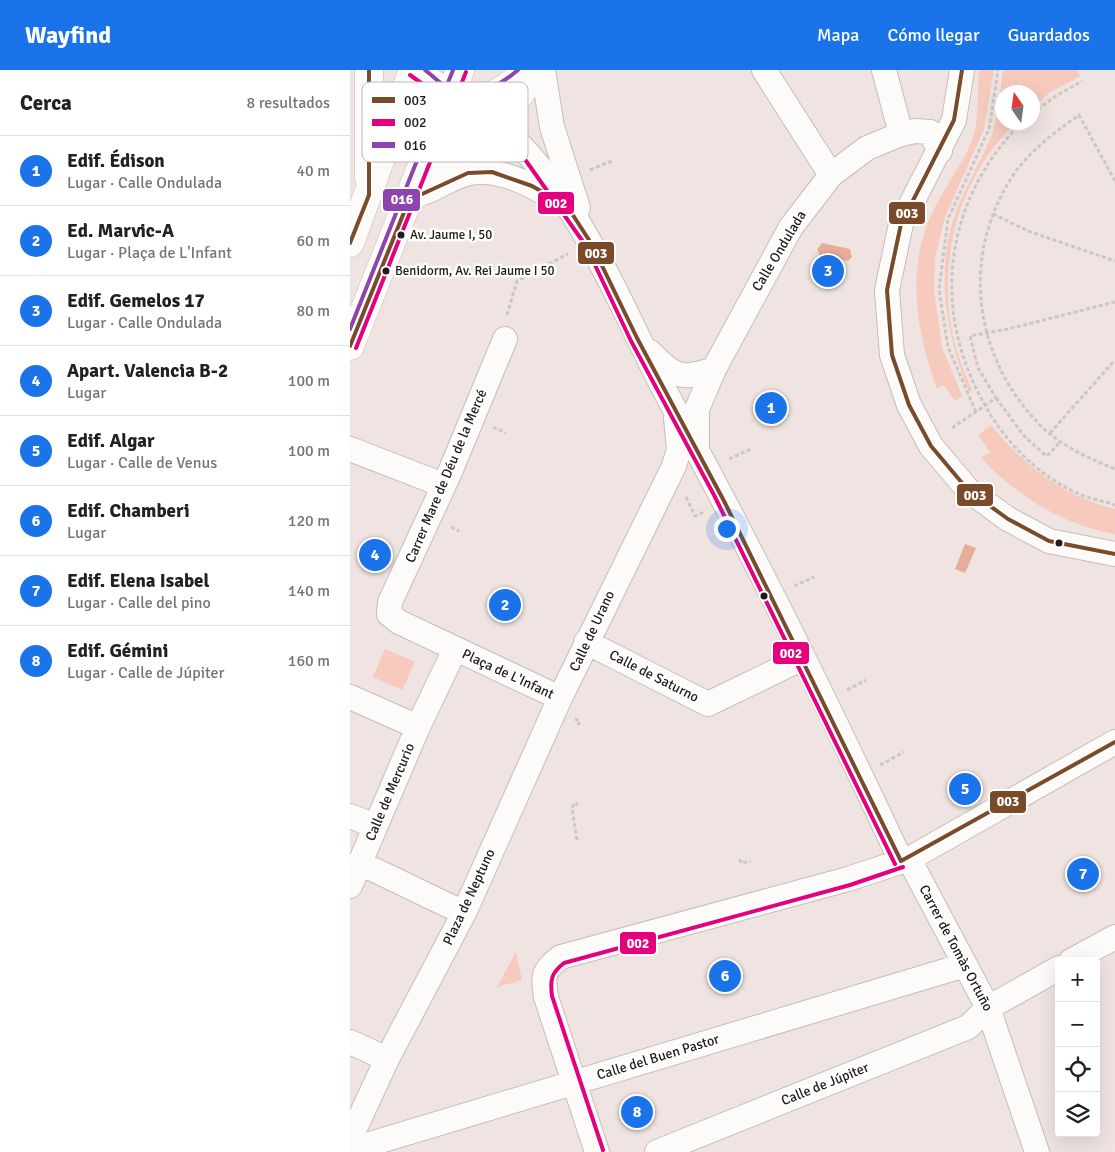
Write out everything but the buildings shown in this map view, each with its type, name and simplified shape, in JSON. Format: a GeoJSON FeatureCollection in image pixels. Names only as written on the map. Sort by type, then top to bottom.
{"type":"FeatureCollection","features":[{"type":"Feature","properties":{"kind":"main road"},"geometry":{"type":"LineString","coordinates":[[410,82],[414,70],[430,82]]}},
{"type":"Feature","properties":{"kind":"main road"},"geometry":{"type":"LineString","coordinates":[[454,82],[460,70]]}},
{"type":"Feature","properties":{"kind":"main road"},"geometry":{"type":"LineString","coordinates":[[514,82],[528,70]]}},
{"type":"Feature","properties":{"kind":"main road"},"geometry":{"type":"LineString","coordinates":[[528,83],[535,70]]}},
{"type":"Feature","properties":{"kind":"main road"},"geometry":{"type":"LineString","coordinates":[[368,162],[369,195]]}},
{"type":"Feature","properties":{"kind":"main road"},"geometry":{"type":"LineString","coordinates":[[350,243],[381,162]]}},
{"type":"Feature","properties":{"kind":"main road"},"geometry":{"type":"LineString","coordinates":[[350,346],[423,162]]}},
{"type":"Feature","properties":{"kind":"main road"},"geometry":{"type":"LineString","coordinates":[[409,200],[456,162]]}},
{"type":"Feature","properties":{"kind":"street","name":"Carrer de Tomàs Ortuño"},"geometry":{"type":"LineString","coordinates":[[543,70],[552,127],[566,175],[591,243],[637,338],[675,412],[720,492],[905,860],[966,965],[988,1008],[1037,1152]]}},
{"type":"Feature","properties":{"kind":"street"},"geometry":{"type":"LineString","coordinates":[[764,70],[831,175]]}},
{"type":"Feature","properties":{"kind":"street"},"geometry":{"type":"LineString","coordinates":[[884,70],[901,134]]}},
{"type":"Feature","properties":{"kind":"street"},"geometry":{"type":"LineString","coordinates":[[962,70],[954,120],[940,151],[901,224],[887,290],[892,355],[909,405],[931,446],[968,490],[1008,519],[1049,541],[1115,554]]}},
{"type":"Feature","properties":{"kind":"street","name":"Calle Ondulada"},"geometry":{"type":"LineString","coordinates":[[697,451],[697,408],[714,369],[790,227],[831,175],[867,148],[901,134],[915,131],[930,132],[936,140],[940,151]]}},
{"type":"Feature","properties":{"kind":"street","name":"Carrer de Tomàs Ortuño"},"geometry":{"type":"LineString","coordinates":[[528,152],[591,243]]}},
{"type":"Feature","properties":{"kind":"street"},"geometry":{"type":"LineString","coordinates":[[409,200],[468,173],[492,172],[532,186],[567,206]]}},
{"type":"Feature","properties":{"kind":"street"},"geometry":{"type":"LineString","coordinates":[[637,338],[668,369],[679,376],[701,374],[714,369]]}},
{"type":"Feature","properties":{"kind":"street","name":"Carrer Mare de Déu de la Mercé"},"geometry":{"type":"LineString","coordinates":[[389,614],[390,602],[443,485],[505,339]]}},
{"type":"Feature","properties":{"kind":"street","name":"Calle de Urano"},"geometry":{"type":"LineString","coordinates":[[527,771],[586,642],[674,466],[678,449],[675,412]]}},
{"type":"Feature","properties":{"kind":"street"},"geometry":{"type":"LineString","coordinates":[[350,449],[443,485]]}},
{"type":"Feature","properties":{"kind":"street"},"geometry":{"type":"LineString","coordinates":[[660,491],[678,476],[694,474],[709,481],[720,492]]}},
{"type":"Feature","properties":{"kind":"street","name":"Plaça de L'Infant"},"geometry":{"type":"LineString","coordinates":[[389,614],[399,622],[560,698]]}},
{"type":"Feature","properties":{"kind":"street","name":"Calle de Saturno"},"geometry":{"type":"LineString","coordinates":[[586,642],[708,704],[803,658]]}},
{"type":"Feature","properties":{"kind":"street","name":"Plaça de L'Infant"},"geometry":{"type":"LineString","coordinates":[[418,727],[455,649]]}},
{"type":"Feature","properties":{"kind":"street"},"geometry":{"type":"LineString","coordinates":[[350,697],[418,727]]}},
{"type":"Feature","properties":{"kind":"street","name":"Calle de Mercurio"},"geometry":{"type":"LineString","coordinates":[[350,886],[418,727]]}},
{"type":"Feature","properties":{"kind":"street"},"geometry":{"type":"LineString","coordinates":[[597,1152],[546,997],[543,979],[547,967],[561,957],[848,879],[905,860],[1115,742]]}},
{"type":"Feature","properties":{"kind":"street","name":"Plaza de Neptuno"},"geometry":{"type":"LineString","coordinates":[[350,1138],[387,1059],[464,913],[527,771]]}},
{"type":"Feature","properties":{"kind":"street"},"geometry":{"type":"LineString","coordinates":[[350,816],[376,826]]}},
{"type":"Feature","properties":{"kind":"street"},"geometry":{"type":"LineString","coordinates":[[360,863],[464,913]]}},
{"type":"Feature","properties":{"kind":"street"},"geometry":{"type":"LineString","coordinates":[[1078,957],[1115,937]]}},
{"type":"Feature","properties":{"kind":"street","name":"Calle del Buen Pastor"},"geometry":{"type":"LineString","coordinates":[[350,1150],[966,965]]}},
{"type":"Feature","properties":{"kind":"street","name":"Calle de Júpiter"},"geometry":{"type":"LineString","coordinates":[[657,1152],[968,1027],[988,1008],[1055,970]]}},
{"type":"Feature","properties":{"kind":"street"},"geometry":{"type":"LineString","coordinates":[[350,1042],[387,1059]]}},
{"type":"Feature","properties":{"kind":"path"},"geometry":{"type":"LineString","coordinates":[[976,412],[948,347],[939,289],[948,219],[988,130],[998,70]]}},
{"type":"Feature","properties":{"kind":"path"},"geometry":{"type":"LineString","coordinates":[[1040,107],[1082,81]]}},
{"type":"Feature","properties":{"kind":"path"},"geometry":{"type":"LineString","coordinates":[[1115,181],[1079,115],[1042,142],[1012,177],[993,214],[981,261],[981,307],[991,351],[1012,391],[1041,426],[1050,433],[1077,453],[1115,469]]}},
{"type":"Feature","properties":{"kind":"path"},"geometry":{"type":"LineString","coordinates":[[1015,130],[990,159],[974,186],[963,214],[954,251],[951,304],[956,335],[964,364],[985,406],[994,422],[1018,451],[1046,475],[1079,494],[1115,505]]}},
{"type":"Feature","properties":{"kind":"path"},"geometry":{"type":"LineString","coordinates":[[587,172],[614,160]]}},
{"type":"Feature","properties":{"kind":"path"},"geometry":{"type":"LineString","coordinates":[[993,214],[1028,231],[1115,261]]}},
{"type":"Feature","properties":{"kind":"path"},"geometry":{"type":"LineString","coordinates":[[505,339],[508,307],[517,281],[591,243]]}},
{"type":"Feature","properties":{"kind":"path"},"geometry":{"type":"LineString","coordinates":[[1062,441],[1047,456],[1025,437],[996,398],[978,368],[970,336],[1115,302]]}},
{"type":"Feature","properties":{"kind":"path"},"geometry":{"type":"LineString","coordinates":[[1050,433],[1115,360]]}},
{"type":"Feature","properties":{"kind":"path"},"geometry":{"type":"LineString","coordinates":[[952,428],[996,398]]}},
{"type":"Feature","properties":{"kind":"path"},"geometry":{"type":"LineString","coordinates":[[577,840],[572,808],[574,804],[578,805]]}},
{"type":"Feature","properties":{"kind":"path"},"geometry":{"type":"LineString","coordinates":[[740,859],[742,863],[752,861]]}},
{"type":"Feature","properties":{"kind":"shaded area"},"geometry":{"type":"Polygon","coordinates":[[[979,70],[994,70],[984,129],[945,217],[935,259],[934,290],[942,347],[962,396],[955,401],[944,385],[937,389],[929,366],[919,320],[917,273],[926,227],[936,205],[971,144],[977,112],[979,70]]]}},
{"type":"Feature","properties":{"kind":"shaded area"},"geometry":{"type":"Polygon","coordinates":[[[1003,70],[1077,70],[1080,76],[1049,93],[1040,101],[1040,85],[1001,85],[1003,70]]]}},
{"type":"Feature","properties":{"kind":"shaded area"},"geometry":{"type":"Polygon","coordinates":[[[995,122],[995,130],[1009,130],[996,144],[980,168],[967,193],[957,220],[948,278],[953,336],[972,390],[969,392],[961,371],[950,328],[946,306],[945,261],[954,217],[988,144],[995,122]]]}},
{"type":"Feature","properties":{"kind":"shaded area"},"geometry":{"type":"Polygon","coordinates":[[[822,243],[850,249],[852,257],[848,261],[820,256],[817,249],[822,243]]]}},
{"type":"Feature","properties":{"kind":"shaded area"},"geometry":{"type":"Polygon","coordinates":[[[991,425],[1018,454],[1046,478],[1078,496],[1115,509],[1115,534],[1077,524],[1059,516],[1025,496],[995,472],[981,458],[990,452],[978,435],[991,425]]]}},
{"type":"Feature","properties":{"kind":"shaded area"},"geometry":{"type":"Polygon","coordinates":[[[965,544],[976,548],[965,573],[955,569],[965,544]]]}},
{"type":"Feature","properties":{"kind":"shaded area"},"geometry":{"type":"Polygon","coordinates":[[[385,649],[415,662],[402,690],[373,677],[385,649]]]}},
{"type":"Feature","properties":{"kind":"shaded area"},"geometry":{"type":"Polygon","coordinates":[[[516,952],[522,980],[497,987],[516,952]]]}},
{"type":"Feature","properties":{"kind":"transit line","name":"003"},"geometry":{"type":"LineString","coordinates":[[369,70],[369,82]]}},
{"type":"Feature","properties":{"kind":"transit line","name":"016"},"geometry":{"type":"LineString","coordinates":[[425,70],[439,82]]}},
{"type":"Feature","properties":{"kind":"transit line","name":"016"},"geometry":{"type":"LineString","coordinates":[[448,82],[453,70]]}},
{"type":"Feature","properties":{"kind":"transit line","name":"016"},"geometry":{"type":"LineString","coordinates":[[501,82],[518,70]]}},
{"type":"Feature","properties":{"kind":"transit line","name":"003"},"geometry":{"type":"LineString","coordinates":[[962,70],[954,120],[901,224],[887,290],[892,355],[909,405],[931,446],[968,490],[1008,519],[1049,541],[1115,554]]}},
{"type":"Feature","properties":{"kind":"transit line","name":"002"},"geometry":{"type":"LineString","coordinates":[[462,82],[466,72]]}},
{"type":"Feature","properties":{"kind":"transit line","name":"002"},"geometry":{"type":"LineString","coordinates":[[410,75],[420,82]]}},
{"type":"Feature","properties":{"kind":"transit line","name":"003"},"geometry":{"type":"LineString","coordinates":[[350,243],[369,195],[369,162]]}},
{"type":"Feature","properties":{"kind":"transit line","name":"016"},"geometry":{"type":"LineString","coordinates":[[350,329],[416,162]]}},
{"type":"Feature","properties":{"kind":"transit line","name":"002"},"geometry":{"type":"LineString","coordinates":[[356,348],[430,162]]}},
{"type":"Feature","properties":{"kind":"transit line","name":"002"},"geometry":{"type":"LineString","coordinates":[[527,162],[586,246],[631,341],[714,495],[895,864]]}},
{"type":"Feature","properties":{"kind":"transit line","name":"003"},"geometry":{"type":"LineString","coordinates":[[409,200],[468,173],[492,172],[532,186],[567,206],[591,243],[637,338],[724,501],[901,861]]}},
{"type":"Feature","properties":{"kind":"transit line","name":"003"},"geometry":{"type":"LineString","coordinates":[[350,346],[409,200]]}},
{"type":"Feature","properties":{"kind":"transit line","name":"003"},"geometry":{"type":"LineString","coordinates":[[901,861],[1115,742]]}},
{"type":"Feature","properties":{"kind":"transit line","name":"002"},"geometry":{"type":"LineString","coordinates":[[603,1150],[552,996],[552,977],[556,970],[564,963],[850,885],[903,867]]}},
{"type":"Feature","properties":{"kind":"place","name":"Av. Jaume I, 50"},"geometry":{"type":"Point","coordinates":[401,235]}},
{"type":"Feature","properties":{"kind":"place","name":"Benidorm, Av. Rei Jaume I 50"},"geometry":{"type":"Point","coordinates":[386,271]}},
{"type":"Feature","properties":{"kind":"place","name":"Edif. Gemelos 17"},"geometry":{"type":"Point","coordinates":[828,271]}},
{"type":"Feature","properties":{"kind":"place","name":"Edif. Édison"},"geometry":{"type":"Point","coordinates":[771,408]}},
{"type":"Feature","properties":{"kind":"place","name":"Apart. Valencia B-2"},"geometry":{"type":"Point","coordinates":[375,555]}},
{"type":"Feature","properties":{"kind":"place","name":"Ed. Marvic-A"},"geometry":{"type":"Point","coordinates":[505,605]}},
{"type":"Feature","properties":{"kind":"place","name":"Edif. Algar"},"geometry":{"type":"Point","coordinates":[965,789]}},
{"type":"Feature","properties":{"kind":"place","name":"Edif. Elena Isabel"},"geometry":{"type":"Point","coordinates":[1083,874]}},
{"type":"Feature","properties":{"kind":"place","name":"Edif. Chamberi"},"geometry":{"type":"Point","coordinates":[725,976]}},
{"type":"Feature","properties":{"kind":"place","name":"Edif. Gémini"},"geometry":{"type":"Point","coordinates":[637,1112]}}]}
